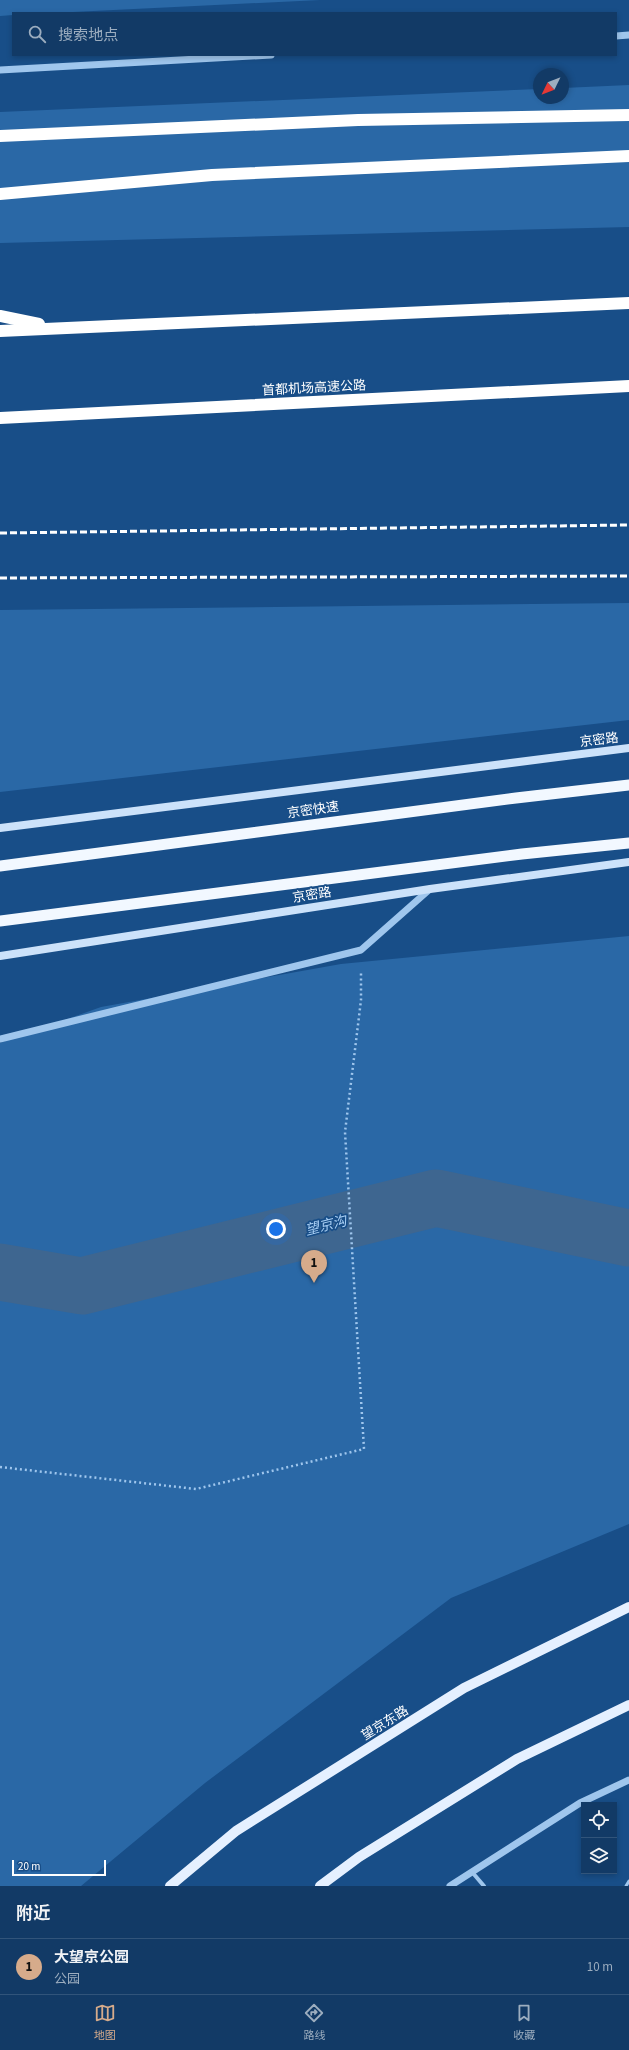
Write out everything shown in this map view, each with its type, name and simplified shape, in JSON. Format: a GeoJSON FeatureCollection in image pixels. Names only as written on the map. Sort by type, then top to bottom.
{"type":"FeatureCollection","features":[{"type":"Feature","properties":{"kind":"highway"},"geometry":{"type":"LineString","coordinates":[[0,136],[358,120],[629,115]]}},
{"type":"Feature","properties":{"kind":"highway"},"geometry":{"type":"LineString","coordinates":[[0,194],[212,175],[629,156]]}},
{"type":"Feature","properties":{"kind":"highway"},"geometry":{"type":"LineString","coordinates":[[0,331],[58,327],[629,303]]}},
{"type":"Feature","properties":{"kind":"highway"},"geometry":{"type":"LineString","coordinates":[[0,316],[58,327]]}},
{"type":"Feature","properties":{"kind":"highway","name":"首都机场高速公路"},"geometry":{"type":"LineString","coordinates":[[0,418],[629,386]]}},
{"type":"Feature","properties":{"kind":"highway","name":"京密快速"},"geometry":{"type":"LineString","coordinates":[[0,866],[516,798],[629,785]]}},
{"type":"Feature","properties":{"kind":"highway"},"geometry":{"type":"LineString","coordinates":[[0,921],[522,854],[629,842]]}},
{"type":"Feature","properties":{"kind":"main road","name":"京密路"},"geometry":{"type":"LineString","coordinates":[[0,828],[629,748]]}},
{"type":"Feature","properties":{"kind":"main road","name":"京密路"},"geometry":{"type":"LineString","coordinates":[[0,956],[430,889],[629,862]]}},
{"type":"Feature","properties":{"kind":"main road","name":"望京东路"},"geometry":{"type":"LineString","coordinates":[[170,1886],[236,1831],[464,1688],[629,1607]]}},
{"type":"Feature","properties":{"kind":"main road"},"geometry":{"type":"LineString","coordinates":[[320,1886],[360,1857],[516,1759],[629,1704]]}},
{"type":"Feature","properties":{"kind":"street"},"geometry":{"type":"LineString","coordinates":[[617,36],[629,35]]}},
{"type":"Feature","properties":{"kind":"street"},"geometry":{"type":"LineString","coordinates":[[0,70],[253,56]]}},
{"type":"Feature","properties":{"kind":"street"},"geometry":{"type":"LineString","coordinates":[[0,1039],[361,950],[430,889]]}},
{"type":"Feature","properties":{"kind":"street"},"geometry":{"type":"LineString","coordinates":[[450,1886],[580,1803],[629,1780]]}},
{"type":"Feature","properties":{"kind":"street"},"geometry":{"type":"LineString","coordinates":[[472,1872],[484,1886]]}},
{"type":"Feature","properties":{"kind":"lane"},"geometry":{"type":"LineString","coordinates":[[626,1886],[629,1881]]}},
{"type":"Feature","properties":{"kind":"path"},"geometry":{"type":"LineString","coordinates":[[0,1467],[196,1489],[364,1449],[345,1132],[360,1000],[361,950]]}},
{"type":"Feature","properties":{"kind":"shaded area"},"geometry":{"type":"Polygon","coordinates":[[[0,0],[320,0],[74,12],[12,12],[12,15],[0,16],[0,0]]]}},
{"type":"Feature","properties":{"kind":"shaded area"},"geometry":{"type":"Polygon","coordinates":[[[629,85],[629,227],[0,243],[0,112],[533,89],[533,104],[569,104],[569,88],[629,85]]]}},
{"type":"Feature","properties":{"kind":"shaded area"},"geometry":{"type":"Polygon","coordinates":[[[629,603],[629,720],[0,792],[0,610],[629,603]]]}},
{"type":"Feature","properties":{"kind":"shaded area"},"geometry":{"type":"Polygon","coordinates":[[[629,936],[629,1524],[451,1598],[205,1783],[81,1886],[0,1886],[0,1043],[101,1007],[341,964],[629,936]]]}},
{"type":"Feature","properties":{"kind":"waterway","name":"望京沟"},"geometry":{"type":"LineString","coordinates":[[0,1272],[82,1286],[436,1198],[629,1238]]}},
{"type":"Feature","properties":{"kind":"railway"},"geometry":{"type":"LineString","coordinates":[[0,533],[629,525]]}},
{"type":"Feature","properties":{"kind":"railway"},"geometry":{"type":"LineString","coordinates":[[0,578],[629,576]]}},
{"type":"Feature","properties":{"kind":"place","name":"大望京公园"},"geometry":{"type":"Point","coordinates":[314,1283]}}]}
